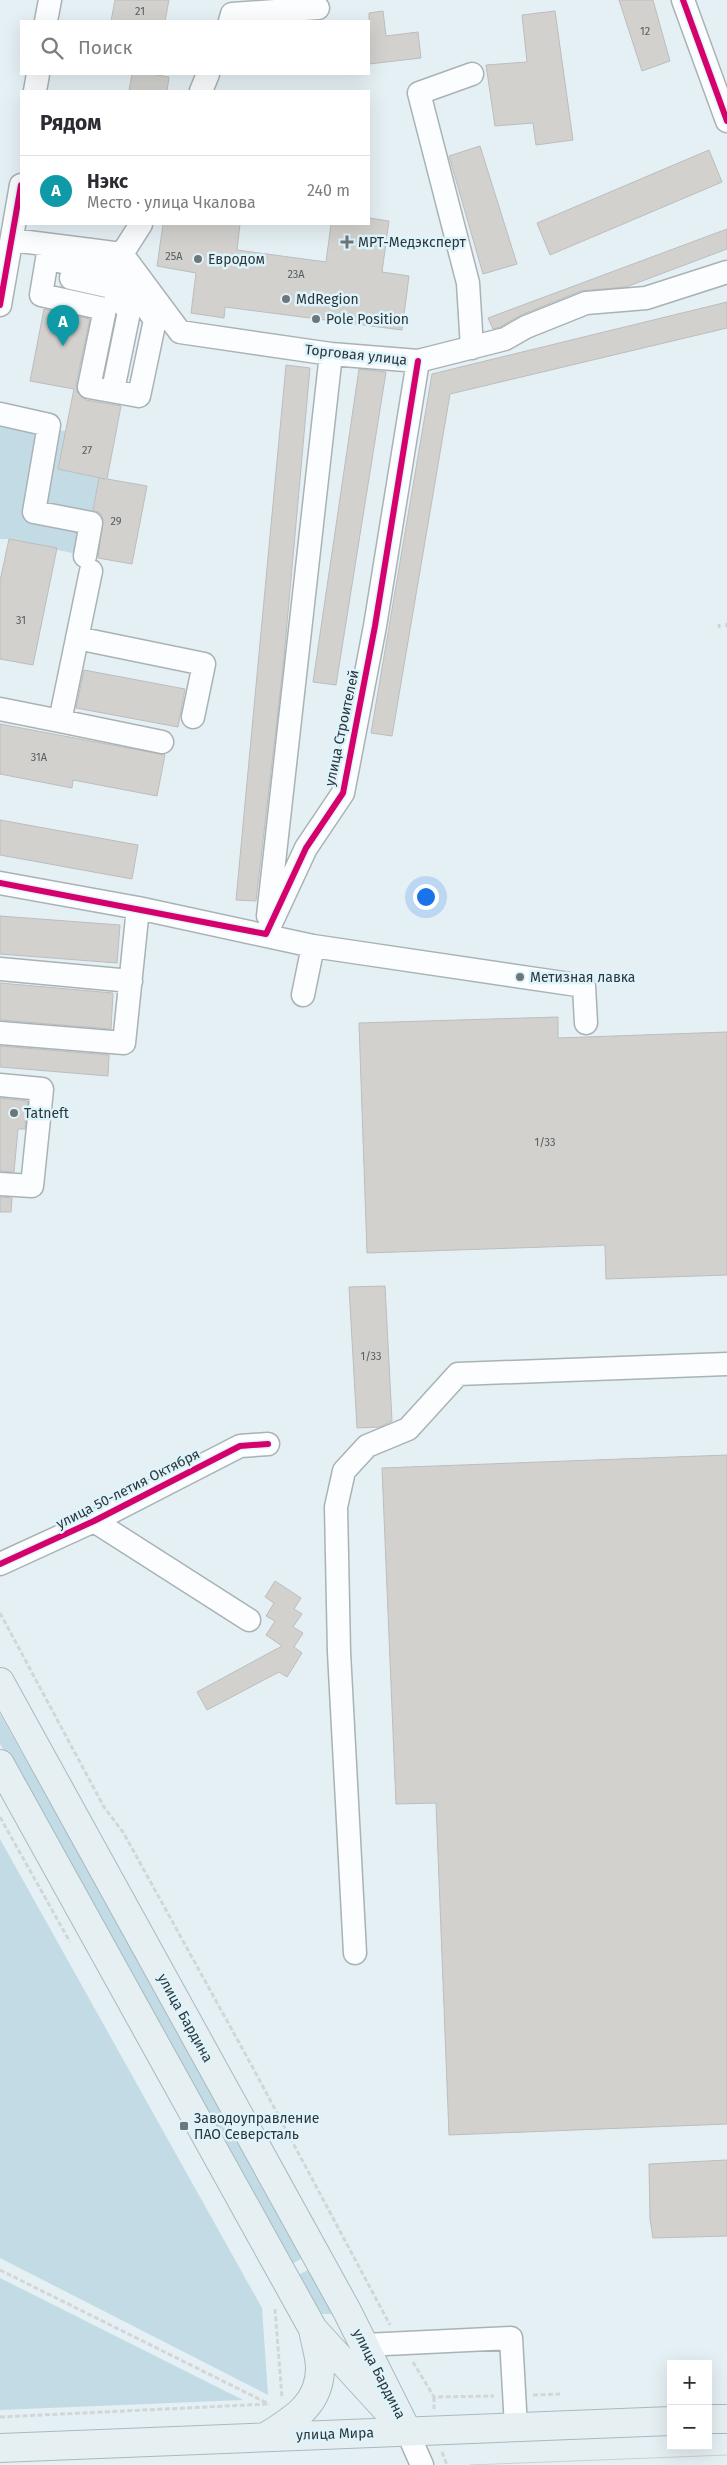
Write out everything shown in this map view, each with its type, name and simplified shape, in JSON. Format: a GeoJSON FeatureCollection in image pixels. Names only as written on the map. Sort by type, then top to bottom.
{"type":"FeatureCollection","features":[{"type":"Feature","properties":{"kind":"main road","name":"улица Бардина"},"geometry":{"type":"LineString","coordinates":[[0,1682],[365,2345],[407,2431]]}},
{"type":"Feature","properties":{"kind":"main road","name":"улица Бардина"},"geometry":{"type":"LineString","coordinates":[[0,1764],[313,2329],[407,2431]]}},
{"type":"Feature","properties":{"kind":"main road"},"geometry":{"type":"LineString","coordinates":[[189,2107],[224,2088]]}},
{"type":"Feature","properties":{"kind":"main road"},"geometry":{"type":"LineString","coordinates":[[266,2437],[298,2417],[314,2398],[320,2369],[313,2329]]}},
{"type":"Feature","properties":{"kind":"main road"},"geometry":{"type":"LineString","coordinates":[[712,2420],[727,2419]]}},
{"type":"Feature","properties":{"kind":"main road","name":"улица Мира"},"geometry":{"type":"LineString","coordinates":[[0,2448],[667,2421]]}},
{"type":"Feature","properties":{"kind":"street"},"geometry":{"type":"LineString","coordinates":[[46,20],[50,0]]}},
{"type":"Feature","properties":{"kind":"street"},"geometry":{"type":"LineString","coordinates":[[682,0],[727,121]]}},
{"type":"Feature","properties":{"kind":"street"},"geometry":{"type":"LineString","coordinates":[[230,20],[232,14],[318,8]]}},
{"type":"Feature","properties":{"kind":"street"},"geometry":{"type":"LineString","coordinates":[[472,74],[419,94],[468,283],[472,348]]}},
{"type":"Feature","properties":{"kind":"street"},"geometry":{"type":"LineString","coordinates":[[35,90],[38,75]]}},
{"type":"Feature","properties":{"kind":"street"},"geometry":{"type":"LineString","coordinates":[[201,90],[208,75]]}},
{"type":"Feature","properties":{"kind":"street"},"geometry":{"type":"LineString","coordinates":[[0,304],[10,224],[20,189]]}},
{"type":"Feature","properties":{"kind":"street"},"geometry":{"type":"LineString","coordinates":[[10,224],[36,244],[122,254],[140,225]]}},
{"type":"Feature","properties":{"kind":"street"},"geometry":{"type":"LineString","coordinates":[[36,244],[30,269],[111,287],[129,312],[113,390]]}},
{"type":"Feature","properties":{"kind":"street","name":"Торговая улица"},"geometry":{"type":"LineString","coordinates":[[122,254],[180,332],[331,354],[418,361],[505,339],[526,326],[586,304],[646,298],[727,272]]}},
{"type":"Feature","properties":{"kind":"street"},"geometry":{"type":"LineString","coordinates":[[266,934],[331,354]]}},
{"type":"Feature","properties":{"kind":"street","name":"улица Строителей"},"geometry":{"type":"LineString","coordinates":[[266,934],[306,848],[342,793],[376,626],[418,361]]}},
{"type":"Feature","properties":{"kind":"street"},"geometry":{"type":"LineString","coordinates":[[0,414],[58,427],[34,512],[91,523],[88,563],[77,638],[60,721]]}},
{"type":"Feature","properties":{"kind":"street"},"geometry":{"type":"LineString","coordinates":[[77,638],[204,664],[193,717]]}},
{"type":"Feature","properties":{"kind":"street"},"geometry":{"type":"LineString","coordinates":[[0,709],[162,742]]}},
{"type":"Feature","properties":{"kind":"street"},"geometry":{"type":"LineString","coordinates":[[0,883],[138,908],[266,934],[313,946],[584,986],[586,1023]]}},
{"type":"Feature","properties":{"kind":"street"},"geometry":{"type":"LineString","coordinates":[[0,1033],[124,1043],[138,908]]}},
{"type":"Feature","properties":{"kind":"street"},"geometry":{"type":"LineString","coordinates":[[303,995],[313,946]]}},
{"type":"Feature","properties":{"kind":"street"},"geometry":{"type":"LineString","coordinates":[[0,970],[130,981]]}},
{"type":"Feature","properties":{"kind":"street"},"geometry":{"type":"LineString","coordinates":[[0,1085],[42,1089],[32,1186],[0,1184]]}},
{"type":"Feature","properties":{"kind":"street"},"geometry":{"type":"LineString","coordinates":[[355,1953],[339,1652],[336,1507],[344,1471],[367,1446],[408,1429],[458,1374],[727,1364]]}},
{"type":"Feature","properties":{"kind":"street","name":"улица 50-летия Октября"},"geometry":{"type":"LineString","coordinates":[[0,1564],[94,1521],[240,1446],[268,1444]]}},
{"type":"Feature","properties":{"kind":"street"},"geometry":{"type":"LineString","coordinates":[[94,1521],[249,1620]]}},
{"type":"Feature","properties":{"kind":"street"},"geometry":{"type":"LineString","coordinates":[[365,2345],[511,2338],[516,2427]]}},
{"type":"Feature","properties":{"kind":"street"},"geometry":{"type":"LineString","coordinates":[[407,2431],[422,2465]]}},
{"type":"Feature","properties":{"kind":"path"},"geometry":{"type":"LineString","coordinates":[[0,1613],[100,1798],[123,1832],[248,2059],[401,2344],[434,2397],[560,2394]]}},
{"type":"Feature","properties":{"kind":"path"},"geometry":{"type":"LineString","coordinates":[[0,1817],[72,1946]]}},
{"type":"Feature","properties":{"kind":"path"},"geometry":{"type":"LineString","coordinates":[[0,2270],[269,2404],[0,2417]]}},
{"type":"Feature","properties":{"kind":"path"},"geometry":{"type":"LineString","coordinates":[[274,2304],[282,2401]]}},
{"type":"Feature","properties":{"kind":"shaded area"},"geometry":{"type":"Polygon","coordinates":[[[0,417],[46,427],[31,515],[88,525],[81,555],[9,539],[0,539],[0,417]]]}},
{"type":"Feature","properties":{"kind":"shaded area"},"geometry":{"type":"Polygon","coordinates":[[[52,429],[66,431],[58,469],[99,478],[91,520],[38,509],[52,429]]]}},
{"type":"Feature","properties":{"kind":"shaded area"},"geometry":{"type":"Polygon","coordinates":[[[0,1714],[306,2256],[292,2264],[0,1744],[0,1714]]]}},
{"type":"Feature","properties":{"kind":"shaded area"},"geometry":{"type":"Polygon","coordinates":[[[0,1839],[262,2308],[268,2395],[0,2258],[0,1839]]]}},
{"type":"Feature","properties":{"kind":"shaded area"},"geometry":{"type":"Polygon","coordinates":[[[314,2267],[335,2306],[332,2314],[322,2314],[298,2275],[314,2267]]]}},
{"type":"Feature","properties":{"kind":"shaded area"},"geometry":{"type":"Polygon","coordinates":[[[0,2278],[243,2400],[0,2410],[0,2278]]]}},
{"type":"Feature","properties":{"kind":"building"},"geometry":{"type":"Polygon","coordinates":[[[115,0],[169,0],[165,20],[111,20],[115,0]]]}},
{"type":"Feature","properties":{"kind":"building"},"geometry":{"type":"Polygon","coordinates":[[[619,0],[653,0],[670,61],[642,71],[619,0]]]}},
{"type":"Feature","properties":{"kind":"building"},"geometry":{"type":"Polygon","coordinates":[[[383,11],[386,36],[418,32],[421,58],[370,64],[369,13],[383,11]]]}},
{"type":"Feature","properties":{"kind":"building"},"geometry":{"type":"Polygon","coordinates":[[[555,11],[573,140],[536,145],[533,123],[495,126],[486,65],[527,62],[522,15],[555,11]]]}},
{"type":"Feature","properties":{"kind":"building"},"geometry":{"type":"Polygon","coordinates":[[[132,75],[169,77],[167,90],[129,90],[132,75]]]}},
{"type":"Feature","properties":{"kind":"building"},"geometry":{"type":"Polygon","coordinates":[[[480,146],[517,264],[483,274],[449,156],[480,146]]]}},
{"type":"Feature","properties":{"kind":"building"},"geometry":{"type":"Polygon","coordinates":[[[709,150],[722,182],[550,255],[537,223],[709,150]]]}},
{"type":"Feature","properties":{"kind":"building"},"geometry":{"type":"Polygon","coordinates":[[[370,218],[389,221],[382,272],[409,276],[402,330],[225,307],[224,318],[191,313],[196,273],[157,266],[163,225],[240,225],[237,250],[326,262],[331,225],[370,225],[370,218]]]}},
{"type":"Feature","properties":{"kind":"building"},"geometry":{"type":"Polygon","coordinates":[[[727,229],[727,249],[626,287],[581,291],[521,315],[493,329],[488,318],[727,229]]]}},
{"type":"Feature","properties":{"kind":"building"},"geometry":{"type":"Polygon","coordinates":[[[727,302],[727,328],[450,394],[392,736],[371,733],[432,374],[727,302]]]}},
{"type":"Feature","properties":{"kind":"building"},"geometry":{"type":"Polygon","coordinates":[[[44,309],[90,319],[76,384],[77,392],[86,400],[121,406],[107,479],[147,486],[132,564],[98,558],[103,519],[100,513],[93,510],[99,478],[105,479],[58,469],[74,389],[30,381],[44,309]]]}},
{"type":"Feature","properties":{"kind":"building"},"geometry":{"type":"Polygon","coordinates":[[[286,365],[310,368],[283,668],[256,901],[236,900],[286,365]]]}},
{"type":"Feature","properties":{"kind":"building"},"geometry":{"type":"Polygon","coordinates":[[[359,369],[386,372],[336,685],[313,682],[359,369]]]}},
{"type":"Feature","properties":{"kind":"building"},"geometry":{"type":"Polygon","coordinates":[[[9,539],[57,548],[33,665],[0,659],[0,581],[9,539]]]}},
{"type":"Feature","properties":{"kind":"building"},"geometry":{"type":"Polygon","coordinates":[[[84,670],[185,689],[178,727],[76,708],[84,670]]]}},
{"type":"Feature","properties":{"kind":"building"},"geometry":{"type":"Polygon","coordinates":[[[0,724],[165,755],[157,796],[73,780],[72,788],[0,774],[0,724]]]}},
{"type":"Feature","properties":{"kind":"building"},"geometry":{"type":"Polygon","coordinates":[[[0,820],[138,845],[132,879],[0,855],[0,820]]]}},
{"type":"Feature","properties":{"kind":"building"},"geometry":{"type":"Polygon","coordinates":[[[0,916],[120,925],[117,963],[0,954],[0,916]]]}},
{"type":"Feature","properties":{"kind":"building"},"geometry":{"type":"Polygon","coordinates":[[[0,983],[113,993],[111,1029],[0,1020],[0,983]]]}},
{"type":"Feature","properties":{"kind":"building"},"geometry":{"type":"Polygon","coordinates":[[[558,1017],[558,1038],[727,1032],[727,1275],[606,1279],[605,1245],[367,1253],[359,1023],[558,1017]]]}},
{"type":"Feature","properties":{"kind":"building"},"geometry":{"type":"Polygon","coordinates":[[[0,1046],[109,1055],[108,1076],[0,1067],[0,1046]]]}},
{"type":"Feature","properties":{"kind":"building"},"geometry":{"type":"Polygon","coordinates":[[[0,1098],[28,1101],[25,1129],[18,1129],[14,1172],[0,1171],[0,1098]]]}},
{"type":"Feature","properties":{"kind":"building"},"geometry":{"type":"Polygon","coordinates":[[[0,1197],[12,1198],[11,1212],[0,1212],[0,1197]]]}},
{"type":"Feature","properties":{"kind":"building"},"geometry":{"type":"Polygon","coordinates":[[[385,1286],[392,1421],[380,1427],[357,1428],[349,1287],[385,1286]]]}},
{"type":"Feature","properties":{"kind":"building"},"geometry":{"type":"Polygon","coordinates":[[[727,1455],[727,2124],[449,2135],[436,1803],[396,1804],[382,1468],[727,1455]]]}},
{"type":"Feature","properties":{"kind":"building"},"geometry":{"type":"Polygon","coordinates":[[[275,1581],[301,1598],[294,1609],[302,1614],[293,1627],[303,1633],[294,1647],[302,1653],[287,1677],[279,1672],[207,1710],[197,1692],[282,1646],[266,1635],[275,1621],[266,1616],[274,1603],[265,1597],[275,1581]]]}},
{"type":"Feature","properties":{"kind":"building"},"geometry":{"type":"Polygon","coordinates":[[[727,2160],[727,2236],[653,2238],[650,2219],[649,2164],[727,2160]]]}},
{"type":"Feature","properties":{"kind":"tram line"},"geometry":{"type":"LineString","coordinates":[[470,2465],[727,2455]]}},
{"type":"Feature","properties":{"kind":"railway"},"geometry":{"type":"LineString","coordinates":[[718,626],[727,625]]}},
{"type":"Feature","properties":{"kind":"cycle path"},"geometry":{"type":"LineString","coordinates":[[683,0],[727,121]]}},
{"type":"Feature","properties":{"kind":"cycle path"},"geometry":{"type":"LineString","coordinates":[[0,305],[20,191]]}},
{"type":"Feature","properties":{"kind":"cycle path"},"geometry":{"type":"LineString","coordinates":[[0,883],[266,934],[306,848],[343,793],[375,626],[418,361]]}},
{"type":"Feature","properties":{"kind":"cycle path"},"geometry":{"type":"LineString","coordinates":[[0,1564],[94,1521],[240,1446],[268,1444]]}},
{"type":"Feature","properties":{"kind":"place","name":"МРТ-Медэксперт"},"geometry":{"type":"Point","coordinates":[347,242]}},
{"type":"Feature","properties":{"kind":"place","name":"Евродом"},"geometry":{"type":"Point","coordinates":[198,259]}},
{"type":"Feature","properties":{"kind":"place","name":"MdRegion"},"geometry":{"type":"Point","coordinates":[286,299]}},
{"type":"Feature","properties":{"kind":"place","name":"Pole Position"},"geometry":{"type":"Point","coordinates":[316,319]}},
{"type":"Feature","properties":{"kind":"place","name":"Нэкс"},"geometry":{"type":"Point","coordinates":[63,346]}},
{"type":"Feature","properties":{"kind":"place","name":"Метизная лавка"},"geometry":{"type":"Point","coordinates":[520,977]}},
{"type":"Feature","properties":{"kind":"place","name":"Tatneft"},"geometry":{"type":"Point","coordinates":[14,1113]}},
{"type":"Feature","properties":{"kind":"place","name":"Заводоуправление ПАО Северсталь"},"geometry":{"type":"Point","coordinates":[184,2126]}}]}
